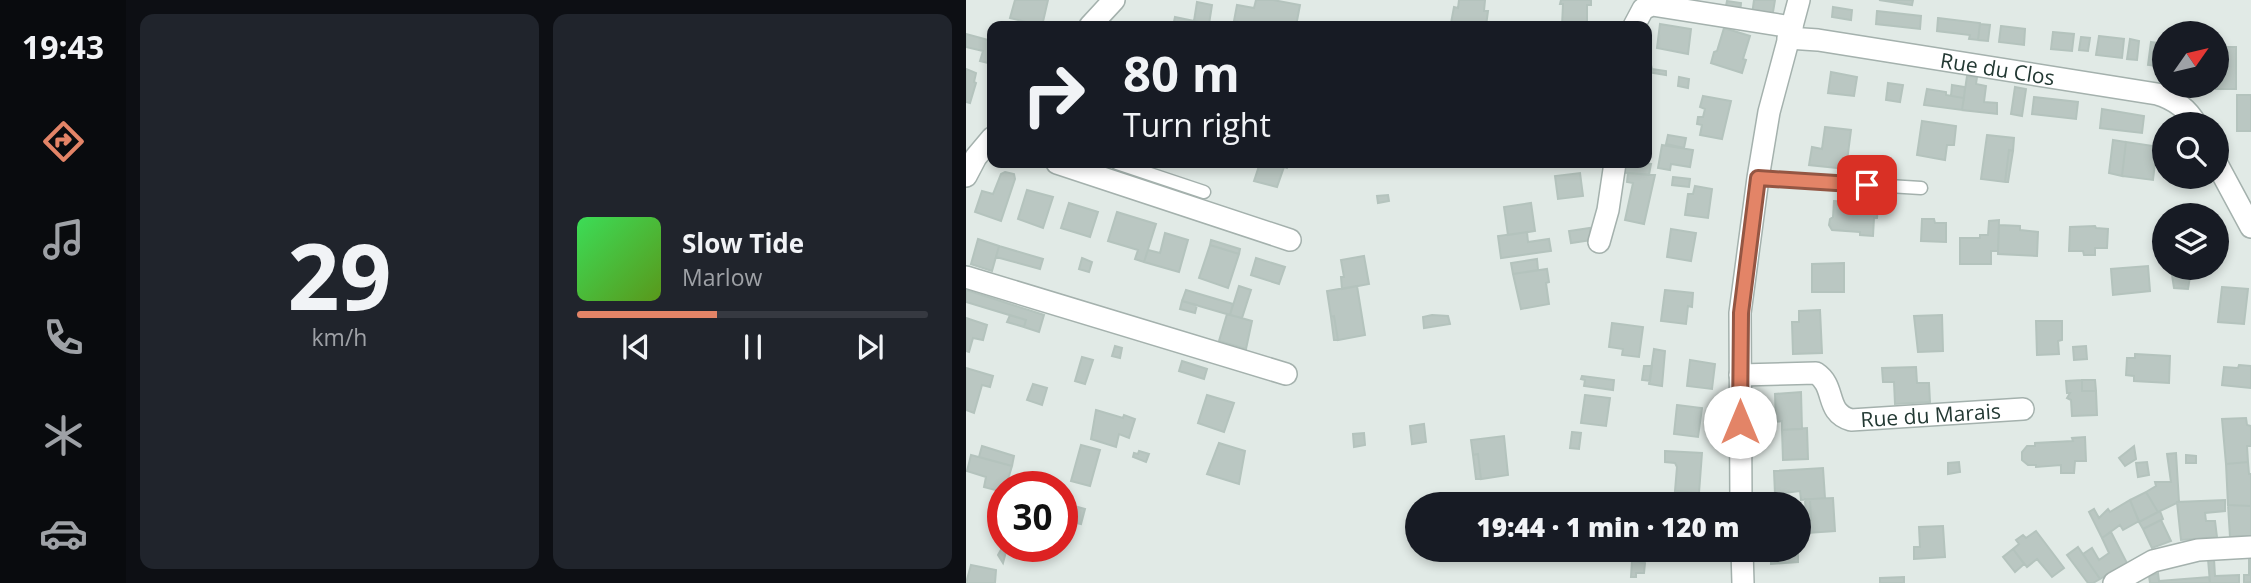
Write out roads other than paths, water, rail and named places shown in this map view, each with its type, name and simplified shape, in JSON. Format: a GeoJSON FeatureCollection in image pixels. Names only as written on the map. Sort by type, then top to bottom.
{"type":"FeatureCollection","features":[{"type":"Feature","properties":{"kind":"street"},"geometry":{"type":"LineString","coordinates":[[1095,21],[1114,0]]}},
{"type":"Feature","properties":{"kind":"street"},"geometry":{"type":"LineString","coordinates":[[1741,492],[1741,313],[1769,112],[1799,0]]}},
{"type":"Feature","properties":{"kind":"street","name":"Rue du Clos"},"geometry":{"type":"LineString","coordinates":[[1638,12],[1652,5],[1818,40],[2157,94],[2177,103],[2187,112]]}},
{"type":"Feature","properties":{"kind":"street"},"geometry":{"type":"LineString","coordinates":[[966,176],[976,157],[987,145]]}},
{"type":"Feature","properties":{"kind":"street"},"geometry":{"type":"LineString","coordinates":[[1072,168],[1290,240]]}},
{"type":"Feature","properties":{"kind":"street"},"geometry":{"type":"LineString","coordinates":[[1599,242],[1608,210],[1614,168]]}},
{"type":"Feature","properties":{"kind":"street"},"geometry":{"type":"LineString","coordinates":[[2229,186],[2251,227]]}},
{"type":"Feature","properties":{"kind":"street"},"geometry":{"type":"LineString","coordinates":[[966,277],[1286,374]]}},
{"type":"Feature","properties":{"kind":"street","name":"Rue du Marais"},"geometry":{"type":"LineString","coordinates":[[1740,375],[1816,373],[1822,377],[1829,389],[1833,407],[1841,417],[1851,420],[2023,409]]}},
{"type":"Feature","properties":{"kind":"street"},"geometry":{"type":"LineString","coordinates":[[2114,583],[2153,561],[2198,550],[2251,547]]}},
{"type":"Feature","properties":{"kind":"street"},"geometry":{"type":"LineString","coordinates":[[1742,562],[1743,583]]}},
{"type":"Feature","properties":{"kind":"lane"},"geometry":{"type":"LineString","coordinates":[[1132,168],[1204,192]]}},
{"type":"Feature","properties":{"kind":"lane"},"geometry":{"type":"LineString","coordinates":[[1758,178],[1921,188]]}}]}
